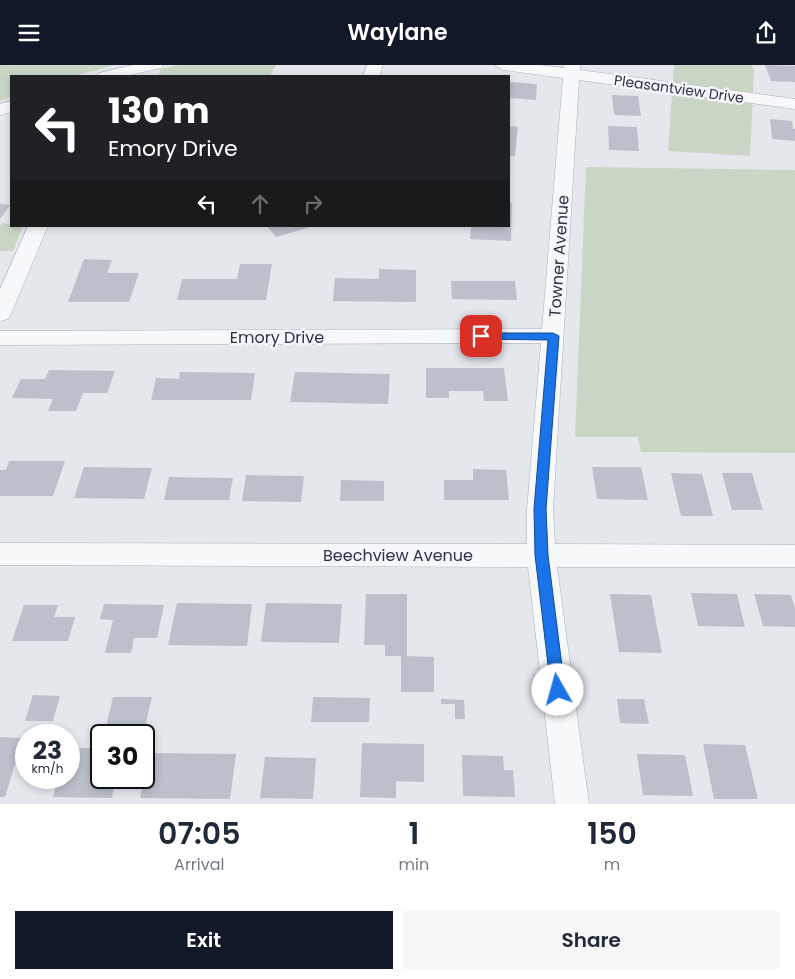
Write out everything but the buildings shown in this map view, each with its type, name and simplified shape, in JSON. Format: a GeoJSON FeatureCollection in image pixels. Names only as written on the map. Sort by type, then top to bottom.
{"type":"FeatureCollection","features":[{"type":"Feature","properties":{"kind":"street"},"geometry":{"type":"LineString","coordinates":[[110,75],[155,65]]}},
{"type":"Feature","properties":{"kind":"street","name":"Pleasantview Drive"},"geometry":{"type":"LineString","coordinates":[[503,65],[572,69],[795,104]]}},
{"type":"Feature","properties":{"kind":"street","name":"Towner Avenue"},"geometry":{"type":"LineString","coordinates":[[572,69],[540,509],[542,555],[572,804]]}},
{"type":"Feature","properties":{"kind":"street"},"geometry":{"type":"LineString","coordinates":[[0,314],[38,227]]}},
{"type":"Feature","properties":{"kind":"street","name":"Emory Drive"},"geometry":{"type":"LineString","coordinates":[[0,338],[553,336]]}},
{"type":"Feature","properties":{"kind":"street","name":"Beechview Avenue"},"geometry":{"type":"LineString","coordinates":[[0,554],[795,556]]}},
{"type":"Feature","properties":{"kind":"green space"},"geometry":{"type":"Polygon","coordinates":[[[0,65],[115,65],[77,75],[10,75],[10,97],[0,101],[0,65]]]}},
{"type":"Feature","properties":{"kind":"green space"},"geometry":{"type":"Polygon","coordinates":[[[179,65],[276,65],[271,75],[159,75],[160,69],[179,65]]]}},
{"type":"Feature","properties":{"kind":"green space"},"geometry":{"type":"Polygon","coordinates":[[[674,65],[752,65],[754,70],[750,156],[668,151],[674,65]]]}},
{"type":"Feature","properties":{"kind":"green space"},"geometry":{"type":"Polygon","coordinates":[[[586,167],[795,170],[795,453],[641,452],[638,437],[575,437],[586,167]]]}},
{"type":"Feature","properties":{"kind":"green space"},"geometry":{"type":"Polygon","coordinates":[[[3,223],[10,224],[10,227],[23,227],[13,251],[0,251],[0,226],[3,223]]]}},
{"type":"Feature","properties":{"kind":"route"},"geometry":{"type":"LineString","coordinates":[[481,336],[553,336],[540,509],[542,555],[558,690]]}}]}
